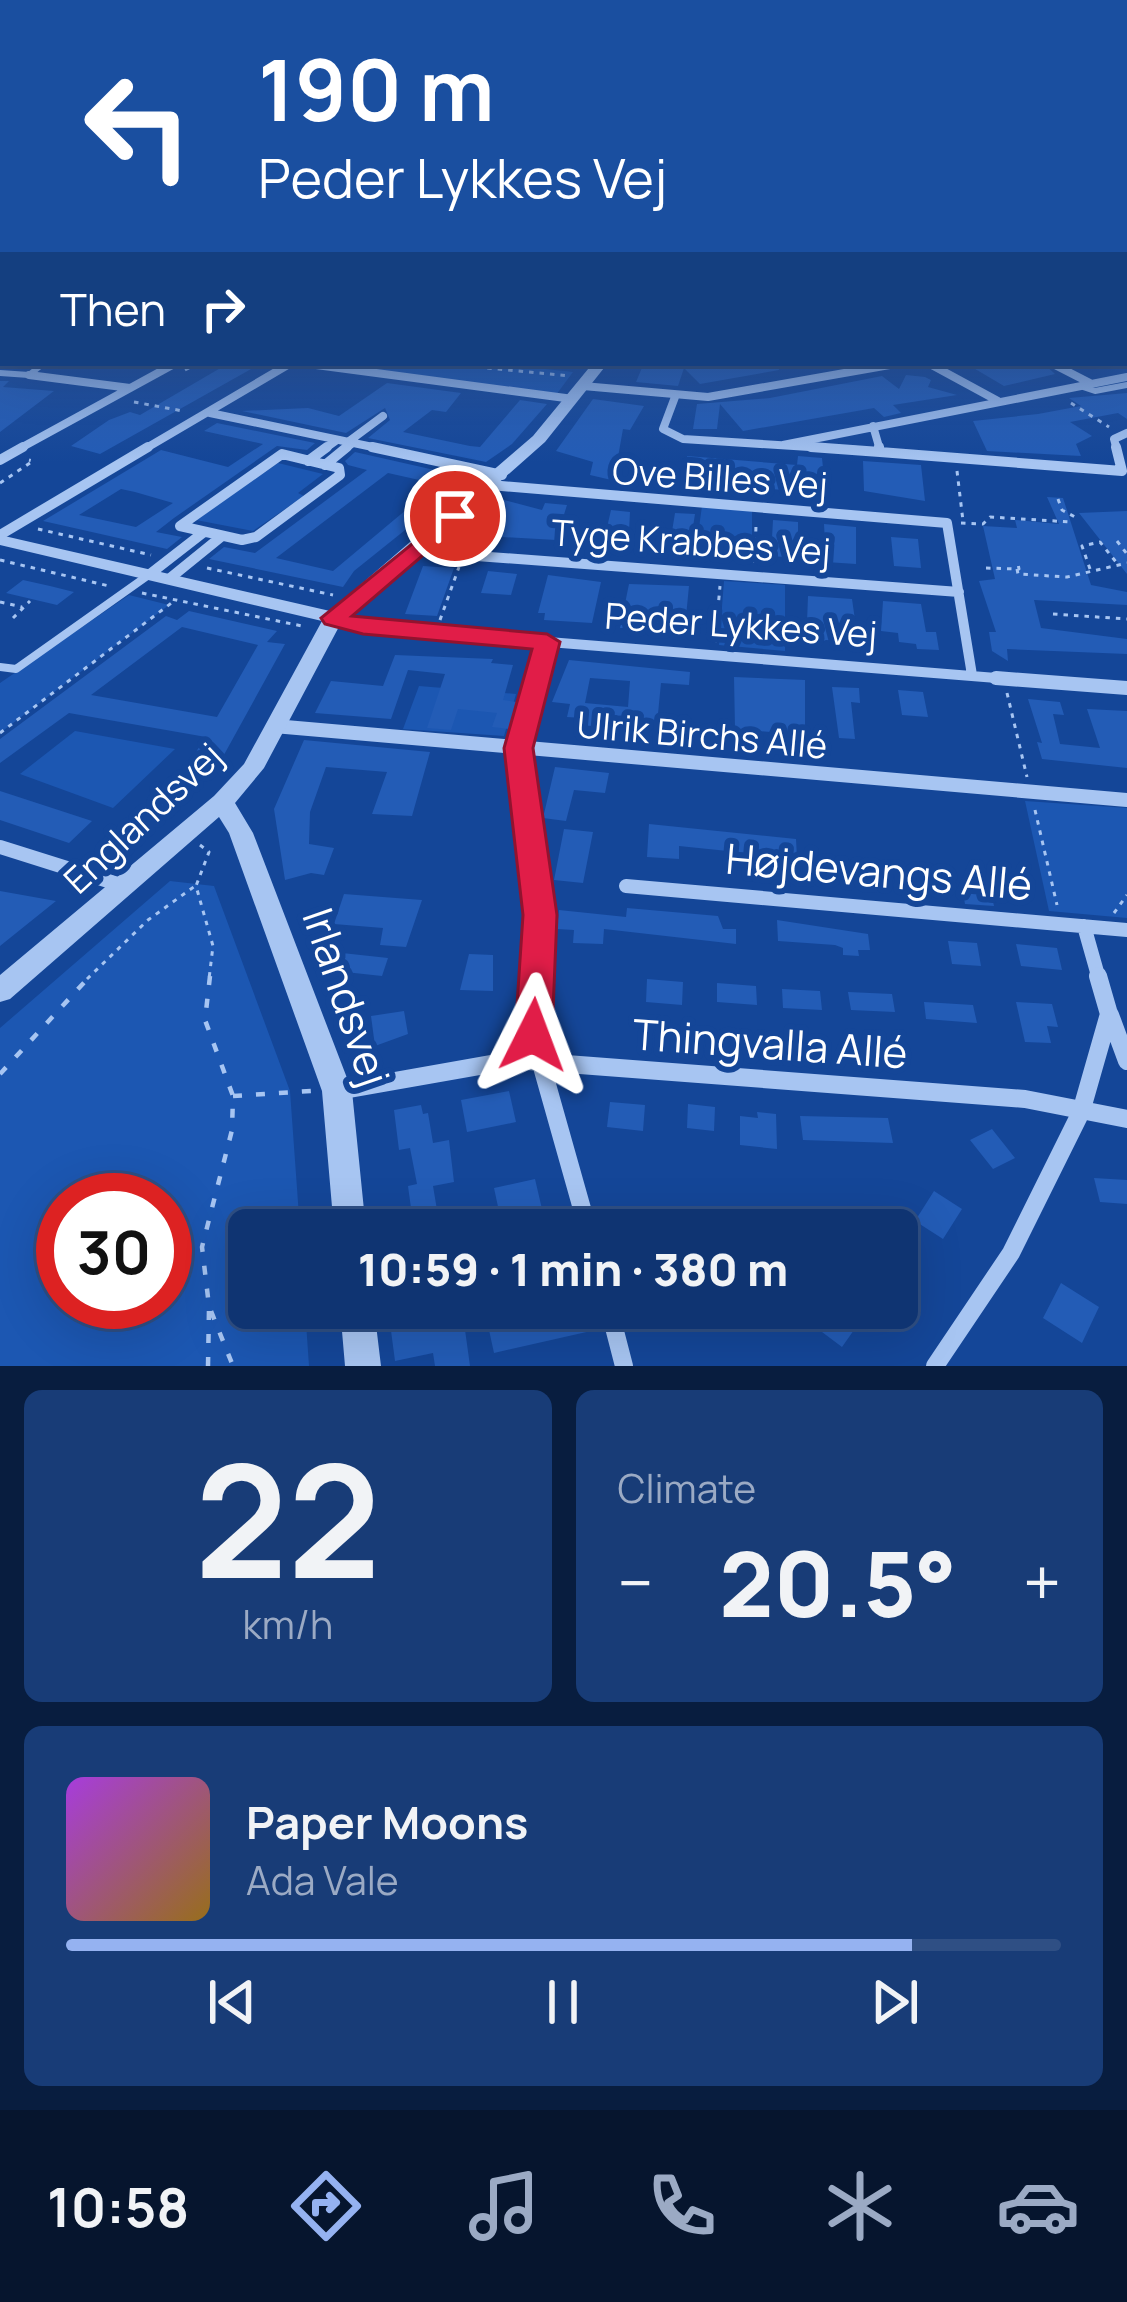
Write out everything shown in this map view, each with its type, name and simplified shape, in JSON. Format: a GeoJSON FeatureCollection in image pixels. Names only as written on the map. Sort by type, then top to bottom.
{"type":"FeatureCollection","features":[{"type":"Feature","properties":{"kind":"street"},"geometry":{"type":"LineString","coordinates":[[0,460],[171,366]]}},
{"type":"Feature","properties":{"kind":"street"},"geometry":{"type":"LineString","coordinates":[[0,537],[287,366]]}},
{"type":"Feature","properties":{"kind":"street"},"geometry":{"type":"LineString","coordinates":[[335,366],[675,397],[707,397],[884,366]]}},
{"type":"Feature","properties":{"kind":"street","name":"Englandsvej"},"geometry":{"type":"LineString","coordinates":[[0,991],[222,802],[253,768],[334,618],[496,480],[599,366]]}},
{"type":"Feature","properties":{"kind":"street"},"geometry":{"type":"LineString","coordinates":[[933,366],[999,402]]}},
{"type":"Feature","properties":{"kind":"street"},"geometry":{"type":"LineString","coordinates":[[1056,366],[1086,384]]}},
{"type":"Feature","properties":{"kind":"street"},"geometry":{"type":"LineString","coordinates":[[29,376],[131,388]]}},
{"type":"Feature","properties":{"kind":"street"},"geometry":{"type":"LineString","coordinates":[[783,445],[1086,384],[1127,381]]}},
{"type":"Feature","properties":{"kind":"street"},"geometry":{"type":"LineString","coordinates":[[675,397],[663,429],[670,435],[1125,473],[1114,440],[1124,433]]}},
{"type":"Feature","properties":{"kind":"street","name":"Ove Billes Vej"},"geometry":{"type":"LineString","coordinates":[[210,413],[496,480],[947,523]]}},
{"type":"Feature","properties":{"kind":"street"},"geometry":{"type":"LineString","coordinates":[[308,460],[346,442],[383,416]]}},
{"type":"Feature","properties":{"kind":"street"},"geometry":{"type":"LineString","coordinates":[[873,426],[880,452]]}},
{"type":"Feature","properties":{"kind":"street"},"geometry":{"type":"LineString","coordinates":[[325,465],[346,442]]}},
{"type":"Feature","properties":{"kind":"street"},"geometry":{"type":"LineString","coordinates":[[282,454],[325,465],[339,468],[340,475],[256,537],[242,540],[180,526],[282,454]]}},
{"type":"Feature","properties":{"kind":"street"},"geometry":{"type":"LineString","coordinates":[[947,523],[972,675]]}},
{"type":"Feature","properties":{"kind":"street"},"geometry":{"type":"LineString","coordinates":[[160,577],[203,532]]}},
{"type":"Feature","properties":{"kind":"street"},"geometry":{"type":"LineString","coordinates":[[160,577],[222,536]]}},
{"type":"Feature","properties":{"kind":"street","name":"Peder Lykkes Vej"},"geometry":{"type":"LineString","coordinates":[[0,537],[363,627],[1127,688]]}},
{"type":"Feature","properties":{"kind":"street","name":"Tyge Krabbes Vej"},"geometry":{"type":"LineString","coordinates":[[420,546],[463,555],[959,592]]}},
{"type":"Feature","properties":{"kind":"street"},"geometry":{"type":"LineString","coordinates":[[547,642],[519,748],[540,915],[533,1035],[582,1209]]}},
{"type":"Feature","properties":{"kind":"street","name":"Ulrik Birchs Allé"},"geometry":{"type":"LineString","coordinates":[[273,725],[1127,800]]}},
{"type":"Feature","properties":{"kind":"street","name":"Irlandsvej"},"geometry":{"type":"LineString","coordinates":[[222,802],[241,832],[337,1091],[348,1209]]}},
{"type":"Feature","properties":{"kind":"street"},"geometry":{"type":"LineString","coordinates":[[0,847],[125,886]]}},
{"type":"Feature","properties":{"kind":"street","name":"Højdevangs Allé"},"geometry":{"type":"LineString","coordinates":[[626,886],[1127,930]]}},
{"type":"Feature","properties":{"kind":"street"},"geometry":{"type":"LineString","coordinates":[[1094,927],[1109,1014],[1127,1061]]}},
{"type":"Feature","properties":{"kind":"street"},"geometry":{"type":"LineString","coordinates":[[935,1366],[1011,1253],[1081,1112],[1109,1014]]}},
{"type":"Feature","properties":{"kind":"street","name":"Thingvalla Allé"},"geometry":{"type":"LineString","coordinates":[[337,1091],[514,1060],[1025,1099],[1127,1118]]}},
{"type":"Feature","properties":{"kind":"street"},"geometry":{"type":"LineString","coordinates":[[359,1329],[363,1366]]}},
{"type":"Feature","properties":{"kind":"street"},"geometry":{"type":"LineString","coordinates":[[614,1329],[624,1366]]}},
{"type":"Feature","properties":{"kind":"lane"},"geometry":{"type":"LineString","coordinates":[[0,373],[29,376],[41,366]]}},
{"type":"Feature","properties":{"kind":"lane"},"geometry":{"type":"LineString","coordinates":[[0,667],[16,669],[128,590],[160,577]]}},
{"type":"Feature","properties":{"kind":"path"},"geometry":{"type":"LineString","coordinates":[[467,366],[581,388]]}},
{"type":"Feature","properties":{"kind":"path"},"geometry":{"type":"LineString","coordinates":[[1052,391],[1124,433]]}},
{"type":"Feature","properties":{"kind":"path"},"geometry":{"type":"LineString","coordinates":[[133,402],[210,413]]}},
{"type":"Feature","properties":{"kind":"path"},"geometry":{"type":"LineString","coordinates":[[955,458],[963,523]]}},
{"type":"Feature","properties":{"kind":"path"},"geometry":{"type":"LineString","coordinates":[[947,523],[983,524],[988,517],[1073,520],[1058,499]]}},
{"type":"Feature","properties":{"kind":"path"},"geometry":{"type":"LineString","coordinates":[[754,577],[756,508]]}},
{"type":"Feature","properties":{"kind":"path"},"geometry":{"type":"LineString","coordinates":[[1091,572],[1082,546],[1100,542],[1117,563]]}},
{"type":"Feature","properties":{"kind":"path"},"geometry":{"type":"LineString","coordinates":[[1117,542],[1127,554]]}},
{"type":"Feature","properties":{"kind":"path"},"geometry":{"type":"LineString","coordinates":[[435,633],[463,555]]}},
{"type":"Feature","properties":{"kind":"path"},"geometry":{"type":"LineString","coordinates":[[0,560],[294,628],[334,618]]}},
{"type":"Feature","properties":{"kind":"path"},"geometry":{"type":"LineString","coordinates":[[986,568],[1018,567],[1018,574],[1059,577],[1127,563]]}},
{"type":"Feature","properties":{"kind":"path"},"geometry":{"type":"LineString","coordinates":[[714,656],[721,574]]}},
{"type":"Feature","properties":{"kind":"path"},"geometry":{"type":"LineString","coordinates":[[0,733],[194,585]]}},
{"type":"Feature","properties":{"kind":"path"},"geometry":{"type":"LineString","coordinates":[[13,618],[30,601]]}},
{"type":"Feature","properties":{"kind":"path"},"geometry":{"type":"LineString","coordinates":[[0,602],[22,608]]}},
{"type":"Feature","properties":{"kind":"path"},"geometry":{"type":"LineString","coordinates":[[1054,614],[1127,619]]}},
{"type":"Feature","properties":{"kind":"path"},"geometry":{"type":"LineString","coordinates":[[186,834],[209,852],[196,886],[213,946],[205,1020],[209,1043],[232,1096],[232,1130],[202,1247],[209,1306],[208,1366]]}},
{"type":"Feature","properties":{"kind":"path"},"geometry":{"type":"LineString","coordinates":[[0,1074],[134,935],[178,895],[196,886]]}},
{"type":"Feature","properties":{"kind":"path"},"geometry":{"type":"LineString","coordinates":[[1094,927],[1127,895]]}},
{"type":"Feature","properties":{"kind":"path"},"geometry":{"type":"LineString","coordinates":[[232,1096],[337,1091]]}},
{"type":"Feature","properties":{"kind":"path"},"geometry":{"type":"LineString","coordinates":[[209,1306],[233,1366]]}},
{"type":"Feature","properties":{"kind":"shaded area"},"geometry":{"type":"Polygon","coordinates":[[[338,366],[518,366],[573,372],[556,395],[338,366]]]}},
{"type":"Feature","properties":{"kind":"shaded area"},"geometry":{"type":"Polygon","coordinates":[[[278,463],[323,474],[298,493],[304,496],[253,531],[196,520],[278,463]]]}},
{"type":"Feature","properties":{"kind":"shaded area"},"geometry":{"type":"Polygon","coordinates":[[[702,506],[752,510],[752,539],[698,535],[702,506]]]}},
{"type":"Feature","properties":{"kind":"shaded area"},"geometry":{"type":"Polygon","coordinates":[[[724,581],[785,585],[785,651],[719,645],[724,581]]]}},
{"type":"Feature","properties":{"kind":"shaded area"},"geometry":{"type":"Polygon","coordinates":[[[129,595],[169,605],[0,733],[0,683],[129,595]]]}},
{"type":"Feature","properties":{"kind":"shaded area"},"geometry":{"type":"Polygon","coordinates":[[[419,686],[516,694],[504,736],[403,729],[419,686]]]}},
{"type":"Feature","properties":{"kind":"shaded area"},"geometry":{"type":"Polygon","coordinates":[[[75,731],[175,749],[113,808],[20,774],[75,731]]]}},
{"type":"Feature","properties":{"kind":"shaded area"},"geometry":{"type":"Polygon","coordinates":[[[1025,801],[1127,808],[1127,918],[1049,911],[1025,801]]]}},
{"type":"Feature","properties":{"kind":"shaded area"},"geometry":{"type":"Polygon","coordinates":[[[170,881],[214,886],[290,1091],[298,1209],[228,1209],[228,1329],[306,1329],[309,1366],[0,1366],[0,1028],[170,881]]]}},
{"type":"Feature","properties":{"kind":"building"},"geometry":{"type":"Polygon","coordinates":[[[224,366],[257,366],[100,454],[71,446],[109,420],[130,412],[140,415],[224,366]]]}},
{"type":"Feature","properties":{"kind":"building"},"geometry":{"type":"Polygon","coordinates":[[[643,366],[778,366],[779,370],[700,384],[684,368],[678,386],[636,382],[643,366]]]}},
{"type":"Feature","properties":{"kind":"building"},"geometry":{"type":"Polygon","coordinates":[[[970,366],[1046,366],[1055,374],[1004,386],[970,366]]]}},
{"type":"Feature","properties":{"kind":"building"},"geometry":{"type":"Polygon","coordinates":[[[906,375],[925,377],[931,380],[928,387],[957,395],[893,405],[901,413],[884,417],[874,408],[743,431],[720,404],[717,429],[693,429],[697,404],[770,398],[882,376],[899,389],[906,375]]]}},
{"type":"Feature","properties":{"kind":"building"},"geometry":{"type":"Polygon","coordinates":[[[0,381],[9,381],[3,387],[54,391],[0,432],[0,381]]]}},
{"type":"Feature","properties":{"kind":"building"},"geometry":{"type":"Polygon","coordinates":[[[387,383],[461,393],[446,412],[432,410],[403,432],[470,446],[480,447],[520,400],[547,404],[512,444],[486,462],[368,438],[390,420],[385,408],[346,433],[242,411],[308,408],[339,416],[387,383]]]}},
{"type":"Feature","properties":{"kind":"building"},"geometry":{"type":"Polygon","coordinates":[[[1127,393],[1127,419],[1118,413],[1070,422],[1092,436],[1076,444],[1081,456],[987,451],[973,421],[1081,406],[1069,398],[1127,393]]]}},
{"type":"Feature","properties":{"kind":"building"},"geometry":{"type":"Polygon","coordinates":[[[593,399],[644,406],[630,430],[623,429],[616,468],[622,468],[620,482],[590,475],[593,462],[556,451],[593,399]]]}},
{"type":"Feature","properties":{"kind":"building"},"geometry":{"type":"Polygon","coordinates":[[[217,423],[315,443],[307,450],[277,446],[174,518],[156,532],[182,537],[167,549],[43,521],[161,450],[228,467],[263,444],[204,431],[217,423]],[[121,489],[79,515],[136,527],[173,503],[121,489]]]}},
{"type":"Feature","properties":{"kind":"building"},"geometry":{"type":"Polygon","coordinates":[[[355,452],[470,478],[354,571],[343,587],[209,559],[224,547],[255,553],[367,470],[345,461],[355,452]],[[388,473],[276,558],[333,571],[437,484],[388,473]]]}},
{"type":"Feature","properties":{"kind":"building"},"geometry":{"type":"Polygon","coordinates":[[[687,456],[797,465],[798,456],[822,458],[825,487],[819,486],[820,493],[684,482],[687,456]]]}},
{"type":"Feature","properties":{"kind":"building"},"geometry":{"type":"Polygon","coordinates":[[[863,461],[921,465],[925,501],[864,491],[863,461]]]}},
{"type":"Feature","properties":{"kind":"building"},"geometry":{"type":"Polygon","coordinates":[[[1047,497],[1063,498],[1091,585],[1127,592],[1127,605],[1034,600],[1041,628],[1127,639],[1127,654],[1007,649],[1008,661],[992,651],[989,632],[996,632],[979,581],[995,579],[983,526],[1017,528],[1015,520],[1059,524],[1047,497]]]}},
{"type":"Feature","properties":{"kind":"building"},"geometry":{"type":"Polygon","coordinates":[[[500,499],[542,510],[545,503],[567,505],[556,540],[485,536],[478,542],[457,536],[500,499]]]}},
{"type":"Feature","properties":{"kind":"building"},"geometry":{"type":"Polygon","coordinates":[[[611,510],[630,512],[628,552],[603,545],[611,510]]]}},
{"type":"Feature","properties":{"kind":"building"},"geometry":{"type":"Polygon","coordinates":[[[1127,511],[1127,574],[1079,513],[1127,511]]]}},
{"type":"Feature","properties":{"kind":"building"},"geometry":{"type":"Polygon","coordinates":[[[675,513],[695,514],[691,540],[697,540],[695,558],[668,556],[675,513]]]}},
{"type":"Feature","properties":{"kind":"building"},"geometry":{"type":"Polygon","coordinates":[[[773,520],[798,522],[798,558],[771,556],[773,520]]]}},
{"type":"Feature","properties":{"kind":"building"},"geometry":{"type":"Polygon","coordinates":[[[824,524],[856,527],[856,564],[826,562],[824,524]]]}},
{"type":"Feature","properties":{"kind":"building"},"geometry":{"type":"Polygon","coordinates":[[[891,537],[918,539],[921,568],[894,566],[891,537]]]}},
{"type":"Feature","properties":{"kind":"building"},"geometry":{"type":"Polygon","coordinates":[[[423,566],[454,568],[437,616],[405,614],[423,566]]]}},
{"type":"Feature","properties":{"kind":"building"},"geometry":{"type":"Polygon","coordinates":[[[488,571],[517,574],[511,595],[481,593],[488,571]]]}},
{"type":"Feature","properties":{"kind":"building"},"geometry":{"type":"Polygon","coordinates":[[[548,575],[601,582],[592,623],[544,620],[545,613],[538,613],[548,575]]]}},
{"type":"Feature","properties":{"kind":"building"},"geometry":{"type":"Polygon","coordinates":[[[23,580],[74,592],[57,605],[6,593],[23,580]]]}},
{"type":"Feature","properties":{"kind":"building"},"geometry":{"type":"Polygon","coordinates":[[[629,584],[689,586],[685,627],[620,628],[629,584]]]}},
{"type":"Feature","properties":{"kind":"building"},"geometry":{"type":"Polygon","coordinates":[[[808,596],[852,599],[857,634],[841,633],[841,641],[826,640],[806,648],[808,596]]]}},
{"type":"Feature","properties":{"kind":"building"},"geometry":{"type":"Polygon","coordinates":[[[883,601],[921,604],[926,632],[936,632],[939,650],[917,649],[916,644],[899,642],[898,633],[881,631],[883,601]]]}},
{"type":"Feature","properties":{"kind":"building"},"geometry":{"type":"Polygon","coordinates":[[[189,611],[277,631],[267,642],[285,644],[220,762],[165,820],[140,811],[181,774],[206,737],[69,713],[0,763],[0,739],[166,616],[177,620],[189,611]],[[182,627],[91,695],[217,717],[258,645],[182,627]]]}},
{"type":"Feature","properties":{"kind":"building"},"geometry":{"type":"Polygon","coordinates":[[[395,655],[493,659],[491,663],[513,665],[503,700],[517,702],[509,729],[492,727],[497,713],[458,709],[451,730],[427,728],[445,674],[408,670],[391,719],[315,713],[331,681],[383,686],[395,655]]]}},
{"type":"Feature","properties":{"kind":"building"},"geometry":{"type":"Polygon","coordinates":[[[569,660],[690,672],[689,685],[661,683],[657,724],[624,721],[623,729],[581,725],[582,718],[567,717],[570,704],[552,702],[569,660]],[[590,678],[585,703],[628,707],[630,681],[590,678]]]}},
{"type":"Feature","properties":{"kind":"building"},"geometry":{"type":"Polygon","coordinates":[[[734,677],[805,680],[805,735],[735,729],[734,677]]]}},
{"type":"Feature","properties":{"kind":"building"},"geometry":{"type":"Polygon","coordinates":[[[832,687],[859,688],[860,703],[851,702],[855,739],[839,738],[832,687]]]}},
{"type":"Feature","properties":{"kind":"building"},"geometry":{"type":"Polygon","coordinates":[[[898,690],[923,692],[928,717],[902,715],[898,690]]]}},
{"type":"Feature","properties":{"kind":"building"},"geometry":{"type":"Polygon","coordinates":[[[1028,699],[1060,702],[1064,715],[1053,714],[1060,744],[1100,748],[1087,709],[1127,711],[1127,768],[1042,759],[1037,742],[1042,743],[1028,699]]]}},
{"type":"Feature","properties":{"kind":"building"},"geometry":{"type":"Polygon","coordinates":[[[304,740],[430,752],[412,816],[372,814],[387,772],[326,767],[310,812],[309,844],[334,848],[324,875],[311,873],[285,880],[274,809],[304,740]]]}},
{"type":"Feature","properties":{"kind":"building"},"geometry":{"type":"Polygon","coordinates":[[[555,767],[609,773],[605,793],[574,790],[566,821],[543,818],[555,767]]]}},
{"type":"Feature","properties":{"kind":"building"},"geometry":{"type":"Polygon","coordinates":[[[0,791],[92,821],[69,843],[0,820],[0,791]]]}},
{"type":"Feature","properties":{"kind":"building"},"geometry":{"type":"Polygon","coordinates":[[[649,824],[796,839],[797,858],[679,846],[679,859],[647,857],[649,824]]]}},
{"type":"Feature","properties":{"kind":"building"},"geometry":{"type":"Polygon","coordinates":[[[564,829],[593,832],[583,883],[554,880],[564,829]]]}},
{"type":"Feature","properties":{"kind":"building"},"geometry":{"type":"Polygon","coordinates":[[[961,882],[989,884],[994,906],[965,904],[961,882]]]}},
{"type":"Feature","properties":{"kind":"building"},"geometry":{"type":"Polygon","coordinates":[[[0,891],[56,901],[0,946],[0,891]]]}},
{"type":"Feature","properties":{"kind":"building"},"geometry":{"type":"Polygon","coordinates":[[[344,894],[422,900],[406,947],[380,945],[383,928],[334,924],[344,894]]]}},
{"type":"Feature","properties":{"kind":"building"},"geometry":{"type":"Polygon","coordinates":[[[627,908],[718,916],[723,929],[736,929],[736,944],[604,929],[603,944],[573,943],[574,930],[557,929],[559,910],[626,917],[627,908]]]}},
{"type":"Feature","properties":{"kind":"building"},"geometry":{"type":"Polygon","coordinates":[[[777,920],[868,934],[870,950],[858,950],[859,956],[843,955],[843,948],[835,945],[778,941],[777,920]]]}},
{"type":"Feature","properties":{"kind":"building"},"geometry":{"type":"Polygon","coordinates":[[[948,941],[977,943],[981,966],[952,964],[948,941]]]}},
{"type":"Feature","properties":{"kind":"building"},"geometry":{"type":"Polygon","coordinates":[[[1016,944],[1057,948],[1062,970],[1021,966],[1016,944]]]}},
{"type":"Feature","properties":{"kind":"building"},"geometry":{"type":"Polygon","coordinates":[[[342,953],[388,958],[382,976],[336,971],[342,953]]]}},
{"type":"Feature","properties":{"kind":"building"},"geometry":{"type":"Polygon","coordinates":[[[469,954],[493,955],[493,991],[460,990],[469,954]]]}},
{"type":"Feature","properties":{"kind":"building"},"geometry":{"type":"Polygon","coordinates":[[[647,979],[683,982],[682,1005],[646,1002],[647,979]]]}},
{"type":"Feature","properties":{"kind":"building"},"geometry":{"type":"Polygon","coordinates":[[[717,983],[756,986],[757,1005],[717,1002],[717,983]]]}},
{"type":"Feature","properties":{"kind":"building"},"geometry":{"type":"Polygon","coordinates":[[[782,989],[820,991],[822,1010],[783,1008],[782,989]]]}},
{"type":"Feature","properties":{"kind":"building"},"geometry":{"type":"Polygon","coordinates":[[[848,992],[892,994],[895,1012],[851,1010],[848,992]]]}},
{"type":"Feature","properties":{"kind":"building"},"geometry":{"type":"Polygon","coordinates":[[[924,1002],[973,1005],[977,1023],[926,1019],[924,1002]]]}},
{"type":"Feature","properties":{"kind":"building"},"geometry":{"type":"Polygon","coordinates":[[[1016,1002],[1052,1004],[1058,1027],[1047,1026],[1051,1043],[1025,1042],[1016,1002]]]}},
{"type":"Feature","properties":{"kind":"building"},"geometry":{"type":"Polygon","coordinates":[[[404,1011],[408,1034],[375,1046],[371,1016],[404,1011]]]}},
{"type":"Feature","properties":{"kind":"building"},"geometry":{"type":"Polygon","coordinates":[[[509,1091],[516,1122],[467,1132],[461,1100],[509,1091]]]}},
{"type":"Feature","properties":{"kind":"building"},"geometry":{"type":"Polygon","coordinates":[[[610,1102],[645,1105],[643,1131],[607,1127],[610,1102]]]}},
{"type":"Feature","properties":{"kind":"building"},"geometry":{"type":"Polygon","coordinates":[[[688,1104],[715,1107],[714,1131],[687,1128],[688,1104]]]}},
{"type":"Feature","properties":{"kind":"building"},"geometry":{"type":"Polygon","coordinates":[[[421,1105],[423,1114],[428,1113],[433,1143],[449,1140],[454,1182],[433,1186],[437,1209],[411,1209],[408,1186],[417,1184],[410,1148],[399,1150],[394,1110],[421,1105]]]}},
{"type":"Feature","properties":{"kind":"building"},"geometry":{"type":"Polygon","coordinates":[[[757,1112],[776,1114],[777,1149],[740,1145],[740,1116],[758,1118],[757,1112]]]}},
{"type":"Feature","properties":{"kind":"building"},"geometry":{"type":"Polygon","coordinates":[[[800,1116],[888,1118],[893,1143],[803,1140],[800,1116]]]}},
{"type":"Feature","properties":{"kind":"building"},"geometry":{"type":"Polygon","coordinates":[[[992,1129],[1015,1158],[993,1169],[970,1140],[992,1129]]]}},
{"type":"Feature","properties":{"kind":"building"},"geometry":{"type":"Polygon","coordinates":[[[1094,1178],[1127,1180],[1127,1204],[1100,1202],[1094,1178]]]}},
{"type":"Feature","properties":{"kind":"building"},"geometry":{"type":"Polygon","coordinates":[[[535,1179],[542,1209],[498,1209],[494,1188],[535,1179]]]}},
{"type":"Feature","properties":{"kind":"building"},"geometry":{"type":"Polygon","coordinates":[[[934,1191],[962,1209],[943,1239],[918,1223],[934,1191]]]}},
{"type":"Feature","properties":{"kind":"building"},"geometry":{"type":"Polygon","coordinates":[[[1061,1283],[1099,1307],[1082,1343],[1043,1318],[1061,1283]]]}},
{"type":"Feature","properties":{"kind":"building"},"geometry":{"type":"Polygon","coordinates":[[[391,1329],[465,1329],[470,1366],[435,1366],[433,1353],[395,1361],[391,1329]]]}},
{"type":"Feature","properties":{"kind":"building"},"geometry":{"type":"Polygon","coordinates":[[[590,1329],[591,1331],[494,1353],[489,1330],[590,1329]]]}},
{"type":"Feature","properties":{"kind":"building"},"geometry":{"type":"Polygon","coordinates":[[[818,1329],[854,1330],[842,1347],[818,1329]]]}},
{"type":"Feature","properties":{"kind":"route"},"geometry":{"type":"LineString","coordinates":[[455,516],[334,618],[363,627],[547,642],[519,748],[540,915],[533,1035]]}}]}
